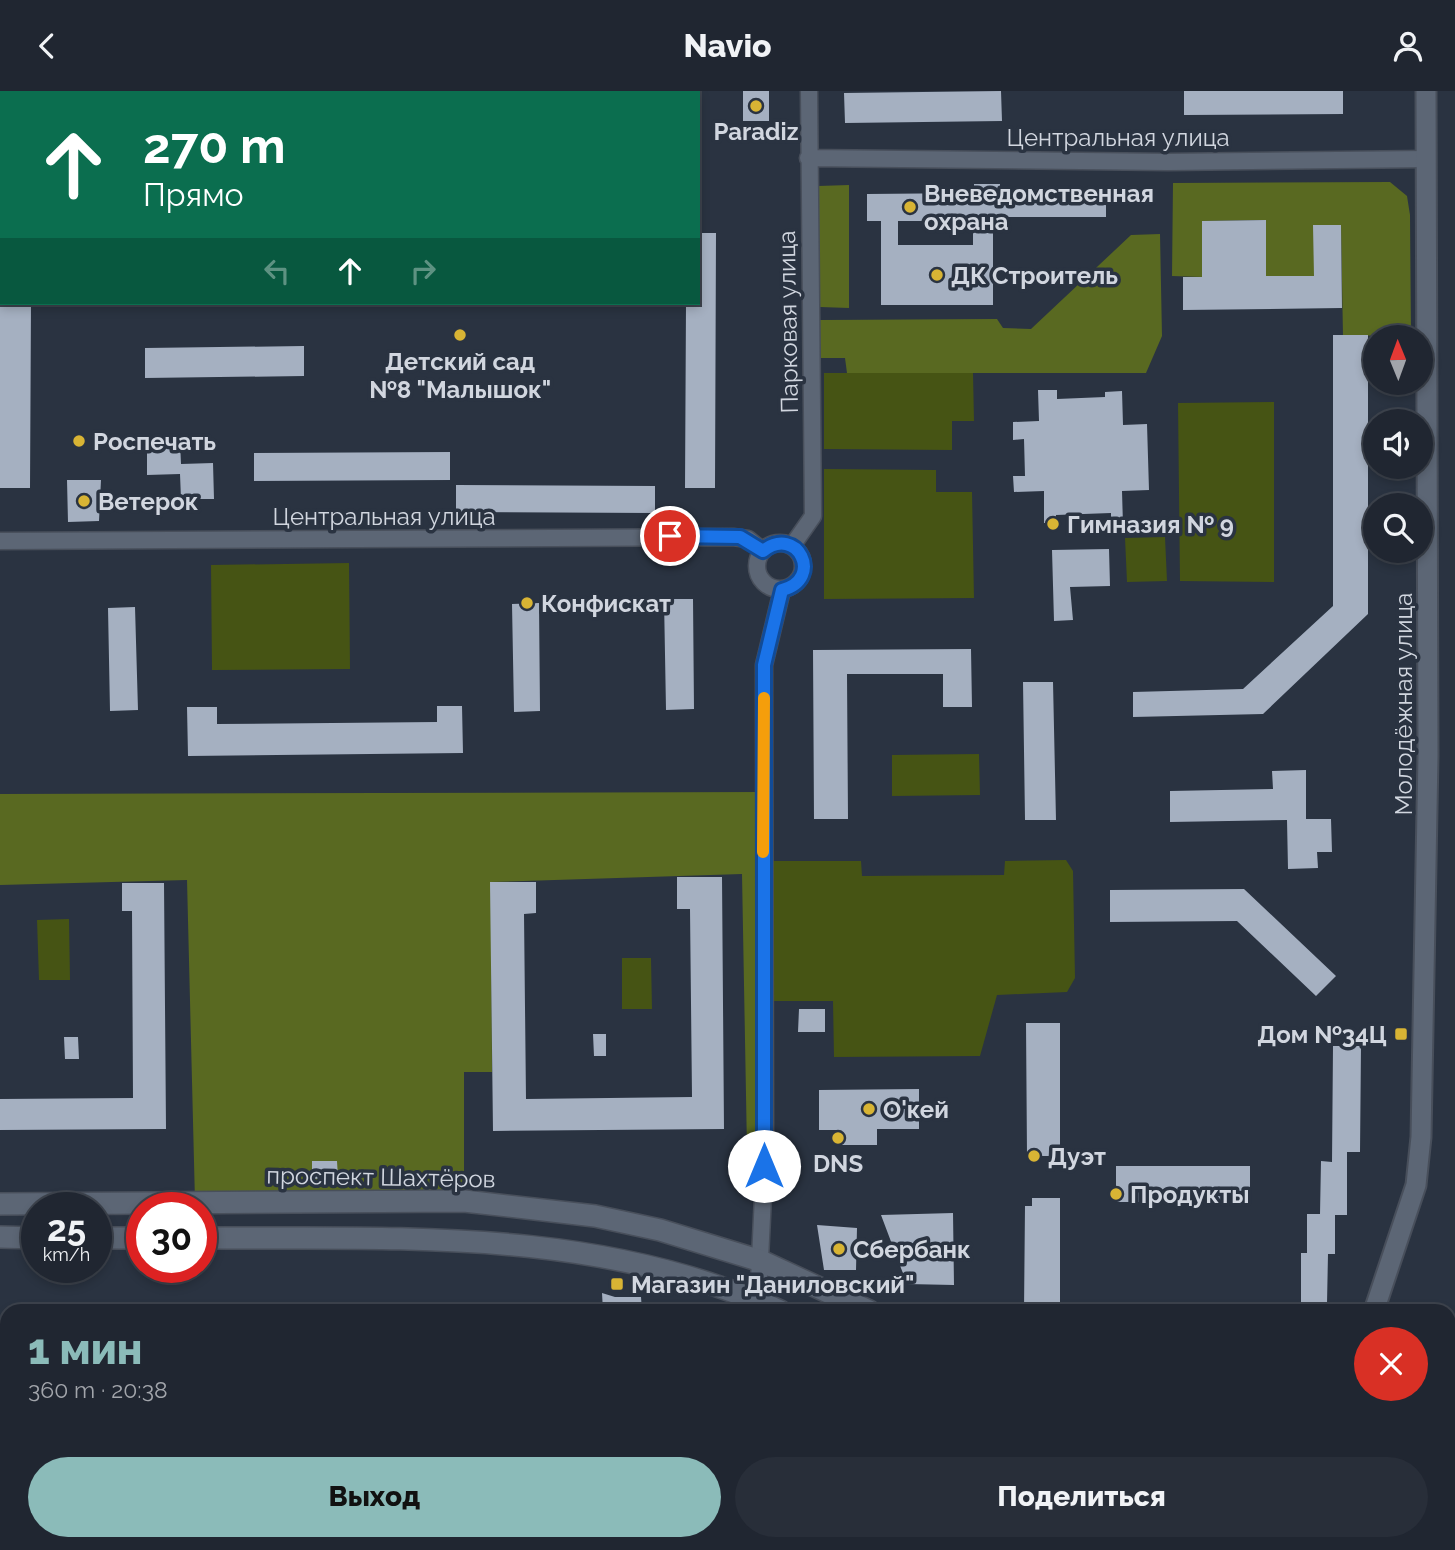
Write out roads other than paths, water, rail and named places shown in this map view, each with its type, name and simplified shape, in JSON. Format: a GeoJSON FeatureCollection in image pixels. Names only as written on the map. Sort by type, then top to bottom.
{"type":"FeatureCollection","features":[{"type":"Feature","properties":{"kind":"main road","name":"проспект Шахтёров"},"geometry":{"type":"LineString","coordinates":[[0,1204],[464,1201],[595,1216],[660,1230],[761,1261],[854,1304]]}},
{"type":"Feature","properties":{"kind":"main road"},"geometry":{"type":"LineString","coordinates":[[0,1237],[21,1238]]}},
{"type":"Feature","properties":{"kind":"main road"},"geometry":{"type":"LineString","coordinates":[[217,1238],[472,1240],[528,1245],[656,1267],[765,1304]]}},
{"type":"Feature","properties":{"kind":"street","name":"Парковая улица"},"geometry":{"type":"LineString","coordinates":[[792,546],[813,516],[809,91]]}},
{"type":"Feature","properties":{"kind":"street","name":"Молодёжная улица"},"geometry":{"type":"LineString","coordinates":[[1376,1304],[1416,1185],[1421,1137],[1429,755],[1426,91]]}},
{"type":"Feature","properties":{"kind":"street","name":"Центральная улица"},"geometry":{"type":"LineString","coordinates":[[808,158],[1168,162],[1427,159]]}},
{"type":"Feature","properties":{"kind":"street","name":"Центральная улица"},"geometry":{"type":"LineString","coordinates":[[0,541],[720,536],[748,539],[763,551]]}},
{"type":"Feature","properties":{"kind":"street"},"geometry":{"type":"LineString","coordinates":[[776,543],[792,546],[799,552],[804,569],[796,584],[782,590],[767,586],[759,576],[757,563],[763,551],[776,543]]}},
{"type":"Feature","properties":{"kind":"street"},"geometry":{"type":"LineString","coordinates":[[758,1301],[765,1154],[764,665],[782,590]]}},
{"type":"Feature","properties":{"kind":"place","name":"Paradiz"},"geometry":{"type":"Point","coordinates":[756,106]}},
{"type":"Feature","properties":{"kind":"place","name":"Вневедомственная охрана"},"geometry":{"type":"Point","coordinates":[910,207]}},
{"type":"Feature","properties":{"kind":"place","name":"ДК Строитель"},"geometry":{"type":"Point","coordinates":[937,275]}},
{"type":"Feature","properties":{"kind":"place","name":"Детский сад №8 \"Малышок\""},"geometry":{"type":"Point","coordinates":[460,335]}},
{"type":"Feature","properties":{"kind":"place","name":"Роспечать"},"geometry":{"type":"Point","coordinates":[79,441]}},
{"type":"Feature","properties":{"kind":"place","name":"Ветерок"},"geometry":{"type":"Point","coordinates":[84,501]}},
{"type":"Feature","properties":{"kind":"place","name":"Гимназия № 9"},"geometry":{"type":"Point","coordinates":[1053,524]}},
{"type":"Feature","properties":{"kind":"place","name":"Конфискат"},"geometry":{"type":"Point","coordinates":[527,603]}},
{"type":"Feature","properties":{"kind":"place","name":"Дом №34Ц"},"geometry":{"type":"Point","coordinates":[1401,1034]}},
{"type":"Feature","properties":{"kind":"place","name":"О'кей"},"geometry":{"type":"Point","coordinates":[869,1109]}},
{"type":"Feature","properties":{"kind":"place","name":"DNS"},"geometry":{"type":"Point","coordinates":[838,1138]}},
{"type":"Feature","properties":{"kind":"place","name":"Дуэт"},"geometry":{"type":"Point","coordinates":[1034,1156]}},
{"type":"Feature","properties":{"kind":"place","name":"Продукты"},"geometry":{"type":"Point","coordinates":[1116,1194]}},
{"type":"Feature","properties":{"kind":"place","name":"Сбербанк"},"geometry":{"type":"Point","coordinates":[839,1249]}},
{"type":"Feature","properties":{"kind":"place","name":"Магазин \"Даниловский\""},"geometry":{"type":"Point","coordinates":[617,1284]}}]}
